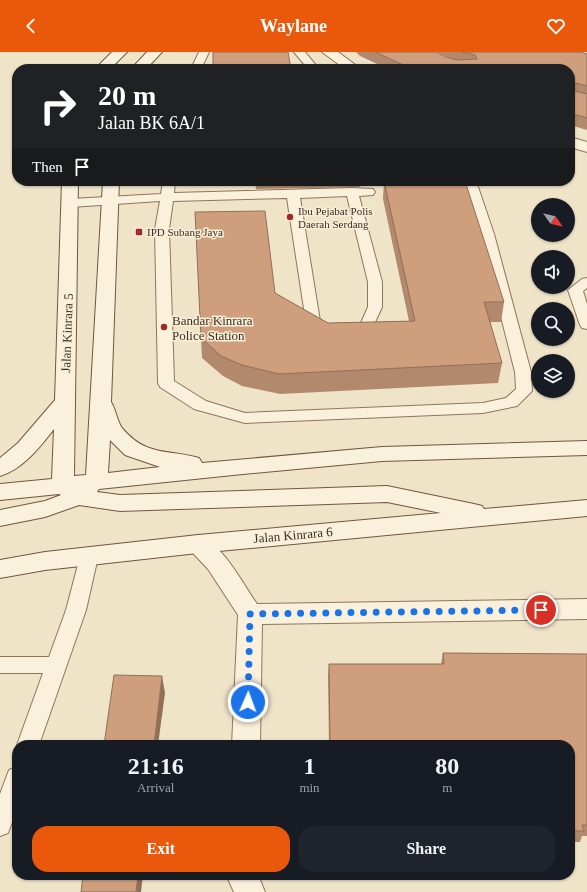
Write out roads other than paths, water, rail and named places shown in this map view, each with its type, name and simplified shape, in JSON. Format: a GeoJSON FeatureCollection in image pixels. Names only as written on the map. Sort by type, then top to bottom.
{"type":"FeatureCollection","features":[{"type":"Feature","properties":{"kind":"main road"},"geometry":{"type":"LineString","coordinates":[[107,64],[120,52]]}},
{"type":"Feature","properties":{"kind":"main road"},"geometry":{"type":"LineString","coordinates":[[143,64],[155,52]]}},
{"type":"Feature","properties":{"kind":"main road"},"geometry":{"type":"LineString","coordinates":[[329,52],[347,64]]}},
{"type":"Feature","properties":{"kind":"main road"},"geometry":{"type":"LineString","coordinates":[[575,143],[587,146]]}},
{"type":"Feature","properties":{"kind":"main road","name":"Jalan Kinrara 5"},"geometry":{"type":"LineString","coordinates":[[70,186],[65,401],[70,491]]}},
{"type":"Feature","properties":{"kind":"main road"},"geometry":{"type":"LineString","coordinates":[[97,482],[111,186]]}},
{"type":"Feature","properties":{"kind":"main road"},"geometry":{"type":"LineString","coordinates":[[100,394],[112,430],[133,450],[161,460],[233,467]]}},
{"type":"Feature","properties":{"kind":"main road"},"geometry":{"type":"LineString","coordinates":[[0,468],[7,465],[36,437],[65,401]]}},
{"type":"Feature","properties":{"kind":"main road"},"geometry":{"type":"LineString","coordinates":[[0,518],[39,512],[70,491],[97,482],[233,467],[382,454],[587,448]]}},
{"type":"Feature","properties":{"kind":"main road"},"geometry":{"type":"LineString","coordinates":[[0,492],[70,491],[120,503],[387,494],[496,516]]}},
{"type":"Feature","properties":{"kind":"main road","name":"Jalan Kinrara 6"},"geometry":{"type":"LineString","coordinates":[[0,569],[45,561],[198,544],[587,508]]}},
{"type":"Feature","properties":{"kind":"main road"},"geometry":{"type":"LineString","coordinates":[[198,544],[216,563],[250,614],[246,740]]}},
{"type":"Feature","properties":{"kind":"main road"},"geometry":{"type":"LineString","coordinates":[[250,614],[587,609]]}},
{"type":"Feature","properties":{"kind":"main road"},"geometry":{"type":"LineString","coordinates":[[244,880],[250,892]]}},
{"type":"Feature","properties":{"kind":"lane"},"geometry":{"type":"LineString","coordinates":[[198,64],[204,52]]}},
{"type":"Feature","properties":{"kind":"lane"},"geometry":{"type":"LineString","coordinates":[[299,52],[310,64]]}},
{"type":"Feature","properties":{"kind":"lane"},"geometry":{"type":"LineString","coordinates":[[168,186],[162,229],[166,384],[200,406],[245,418],[483,408],[511,402],[524,390],[523,372],[486,234],[471,186]]}},
{"type":"Feature","properties":{"kind":"lane"},"geometry":{"type":"LineString","coordinates":[[71,203],[166,197],[352,192],[368,186],[385,191]]}},
{"type":"Feature","properties":{"kind":"lane"},"geometry":{"type":"LineString","coordinates":[[456,189],[467,186]]}},
{"type":"Feature","properties":{"kind":"lane"},"geometry":{"type":"LineString","coordinates":[[293,194],[313,322],[321,332],[337,336],[350,334],[366,328],[375,307],[375,282],[352,192]]}},
{"type":"Feature","properties":{"kind":"lane"},"geometry":{"type":"LineString","coordinates":[[587,282],[575,290],[587,325]]}},
{"type":"Feature","properties":{"kind":"lane"},"geometry":{"type":"LineString","coordinates":[[30,740],[76,610],[89,557]]}},
{"type":"Feature","properties":{"kind":"lane"},"geometry":{"type":"LineString","coordinates":[[0,665],[57,665]]}},
{"type":"Feature","properties":{"kind":"lane"},"geometry":{"type":"LineString","coordinates":[[0,826],[12,791]]}},
{"type":"Feature","properties":{"kind":"place","name":"Ibu Pejabat Polis Daerah Serdang"},"geometry":{"type":"Point","coordinates":[290,217]}},
{"type":"Feature","properties":{"kind":"place","name":"IPD Subang Jaya"},"geometry":{"type":"Point","coordinates":[139,232]}},
{"type":"Feature","properties":{"kind":"place","name":"Bandar Kinrara Police Station"},"geometry":{"type":"Point","coordinates":[164,327]}}]}
